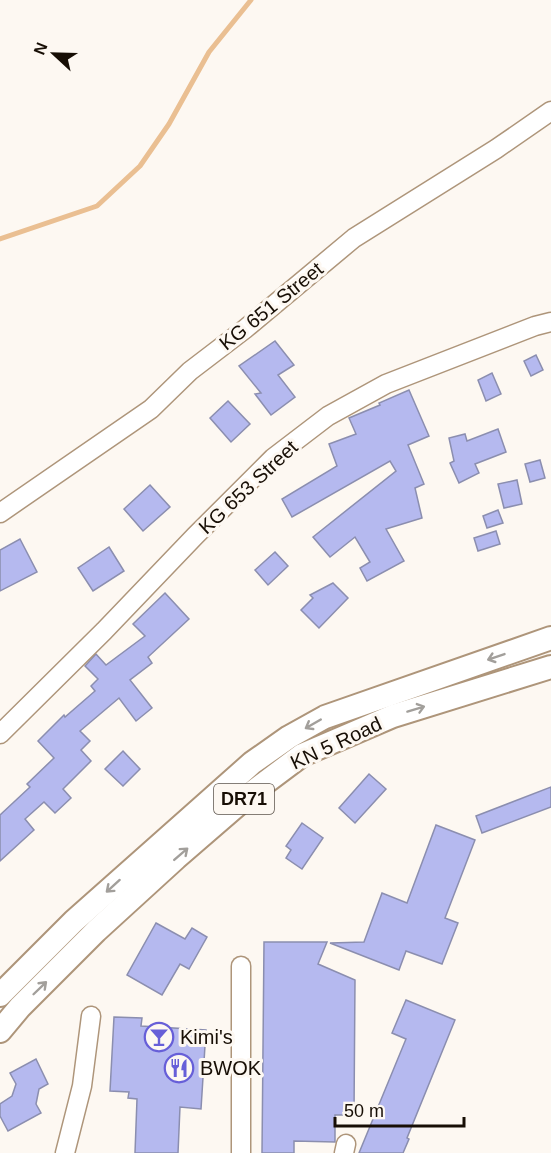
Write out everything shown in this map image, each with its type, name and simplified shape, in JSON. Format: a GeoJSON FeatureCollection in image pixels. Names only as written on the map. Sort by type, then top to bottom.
{"type":"FeatureCollection","features":[{"type":"Feature","properties":{"kind":"main road","name":"KN 5 Road"},"geometry":{"type":"LineString","coordinates":[[0,995],[74,921],[252,763],[289,737],[325,717],[551,639]]}},
{"type":"Feature","properties":{"kind":"main road","name":"KN 5 Road"},"geometry":{"type":"LineString","coordinates":[[0,1031],[20,1007],[96,931],[250,794],[302,755],[393,716],[551,667]]}},
{"type":"Feature","properties":{"kind":"street","name":"KG 651 Street"},"geometry":{"type":"LineString","coordinates":[[0,513],[151,409],[190,371],[245,329],[354,238],[496,149],[551,111]]}},
{"type":"Feature","properties":{"kind":"street","name":"KG 653 Street"},"geometry":{"type":"LineString","coordinates":[[0,734],[273,458],[328,416],[386,384],[535,326],[551,322]]}},
{"type":"Feature","properties":{"kind":"street"},"geometry":{"type":"LineString","coordinates":[[241,966],[241,1153]]}},
{"type":"Feature","properties":{"kind":"street"},"geometry":{"type":"LineString","coordinates":[[65,1153],[82,1086],[91,1016]]}},
{"type":"Feature","properties":{"kind":"building"},"geometry":{"type":"Polygon","coordinates":[[[275,341],[294,365],[278,375],[295,397],[271,415],[255,394],[261,393],[239,366],[275,341]]]}},
{"type":"Feature","properties":{"kind":"building"},"geometry":{"type":"Polygon","coordinates":[[[536,355],[543,370],[531,376],[524,361],[536,355]]]}},
{"type":"Feature","properties":{"kind":"building"},"geometry":{"type":"Polygon","coordinates":[[[492,373],[501,394],[486,401],[478,380],[492,373]]]}},
{"type":"Feature","properties":{"kind":"building"},"geometry":{"type":"Polygon","coordinates":[[[409,390],[429,436],[408,445],[424,484],[415,488],[422,518],[386,529],[404,561],[367,581],[360,568],[370,562],[355,537],[330,557],[313,537],[396,471],[390,461],[292,517],[282,499],[337,466],[329,444],[356,434],[349,418],[409,390]]]}},
{"type":"Feature","properties":{"kind":"building"},"geometry":{"type":"Polygon","coordinates":[[[228,401],[250,424],[231,442],[210,418],[228,401]]]}},
{"type":"Feature","properties":{"kind":"building"},"geometry":{"type":"Polygon","coordinates":[[[498,429],[506,452],[475,464],[479,473],[459,483],[450,463],[454,461],[449,438],[465,434],[467,441],[498,429]]]}},
{"type":"Feature","properties":{"kind":"building"},"geometry":{"type":"Polygon","coordinates":[[[540,460],[545,478],[530,482],[525,464],[540,460]]]}},
{"type":"Feature","properties":{"kind":"building"},"geometry":{"type":"Polygon","coordinates":[[[517,480],[522,504],[504,508],[498,484],[517,480]]]}},
{"type":"Feature","properties":{"kind":"building"},"geometry":{"type":"Polygon","coordinates":[[[150,485],[170,507],[143,531],[124,509],[150,485]]]}},
{"type":"Feature","properties":{"kind":"building"},"geometry":{"type":"Polygon","coordinates":[[[498,510],[503,523],[487,528],[483,516],[498,510]]]}},
{"type":"Feature","properties":{"kind":"building"},"geometry":{"type":"Polygon","coordinates":[[[496,531],[500,544],[478,551],[474,538],[496,531]]]}},
{"type":"Feature","properties":{"kind":"building"},"geometry":{"type":"Polygon","coordinates":[[[20,539],[37,572],[0,591],[0,550],[20,539]]]}},
{"type":"Feature","properties":{"kind":"building"},"geometry":{"type":"Polygon","coordinates":[[[109,547],[124,571],[93,591],[78,568],[109,547]]]}},
{"type":"Feature","properties":{"kind":"building"},"geometry":{"type":"Polygon","coordinates":[[[275,552],[288,566],[268,585],[255,570],[275,552]]]}},
{"type":"Feature","properties":{"kind":"building"},"geometry":{"type":"Polygon","coordinates":[[[333,583],[348,598],[319,628],[301,610],[313,598],[310,595],[333,583]]]}},
{"type":"Feature","properties":{"kind":"building"},"geometry":{"type":"Polygon","coordinates":[[[165,593],[189,619],[148,657],[152,663],[130,680],[152,708],[136,721],[119,698],[80,731],[90,741],[81,750],[91,761],[63,789],[71,798],[55,813],[44,802],[25,819],[34,830],[0,861],[0,815],[30,787],[27,784],[54,758],[38,741],[64,715],[65,717],[95,691],[91,686],[98,679],[85,666],[96,654],[106,665],[145,636],[133,624],[165,593]]]}},
{"type":"Feature","properties":{"kind":"building"},"geometry":{"type":"Polygon","coordinates":[[[123,751],[140,769],[123,786],[105,769],[123,751]]]}},
{"type":"Feature","properties":{"kind":"building"},"geometry":{"type":"Polygon","coordinates":[[[369,774],[386,789],[355,823],[339,808],[369,774]]]}},
{"type":"Feature","properties":{"kind":"building"},"geometry":{"type":"Polygon","coordinates":[[[551,787],[551,807],[482,833],[476,816],[551,787]]]}},
{"type":"Feature","properties":{"kind":"building"},"geometry":{"type":"Polygon","coordinates":[[[302,823],[323,838],[302,869],[286,858],[291,850],[286,846],[302,823]]]}},
{"type":"Feature","properties":{"kind":"building"},"geometry":{"type":"Polygon","coordinates":[[[436,825],[475,840],[445,918],[458,923],[442,964],[406,951],[399,970],[330,943],[364,942],[382,893],[407,903],[436,825]]]}},
{"type":"Feature","properties":{"kind":"building"},"geometry":{"type":"Polygon","coordinates":[[[156,923],[185,939],[192,928],[207,937],[189,969],[180,964],[162,995],[127,975],[156,923]]]}},
{"type":"Feature","properties":{"kind":"building"},"geometry":{"type":"Polygon","coordinates":[[[264,942],[327,942],[318,964],[355,980],[354,1115],[335,1115],[335,1142],[294,1141],[294,1153],[262,1153],[264,942]]]}},
{"type":"Feature","properties":{"kind":"building"},"geometry":{"type":"Polygon","coordinates":[[[406,1000],[455,1020],[403,1153],[359,1153],[406,1039],[392,1033],[406,1000]]]}},
{"type":"Feature","properties":{"kind":"building"},"geometry":{"type":"Polygon","coordinates":[[[114,1017],[142,1018],[141,1026],[206,1030],[201,1109],[180,1107],[178,1153],[135,1153],[137,1099],[128,1098],[129,1092],[110,1091],[114,1017]]]}},
{"type":"Feature","properties":{"kind":"building"},"geometry":{"type":"Polygon","coordinates":[[[36,1059],[48,1084],[39,1089],[36,1104],[41,1113],[8,1131],[0,1116],[0,1104],[12,1096],[16,1084],[10,1073],[36,1059]]]}},
{"type":"Feature","properties":{"kind":"waterway"},"geometry":{"type":"LineString","coordinates":[[0,239],[97,206],[140,166],[169,124],[209,52],[251,0]]}},
{"type":"Feature","properties":{"kind":"place","name":"Kimi's"},"geometry":{"type":"Point","coordinates":[159,1037]}},
{"type":"Feature","properties":{"kind":"place","name":"BWOK"},"geometry":{"type":"Point","coordinates":[179,1068]}}]}
